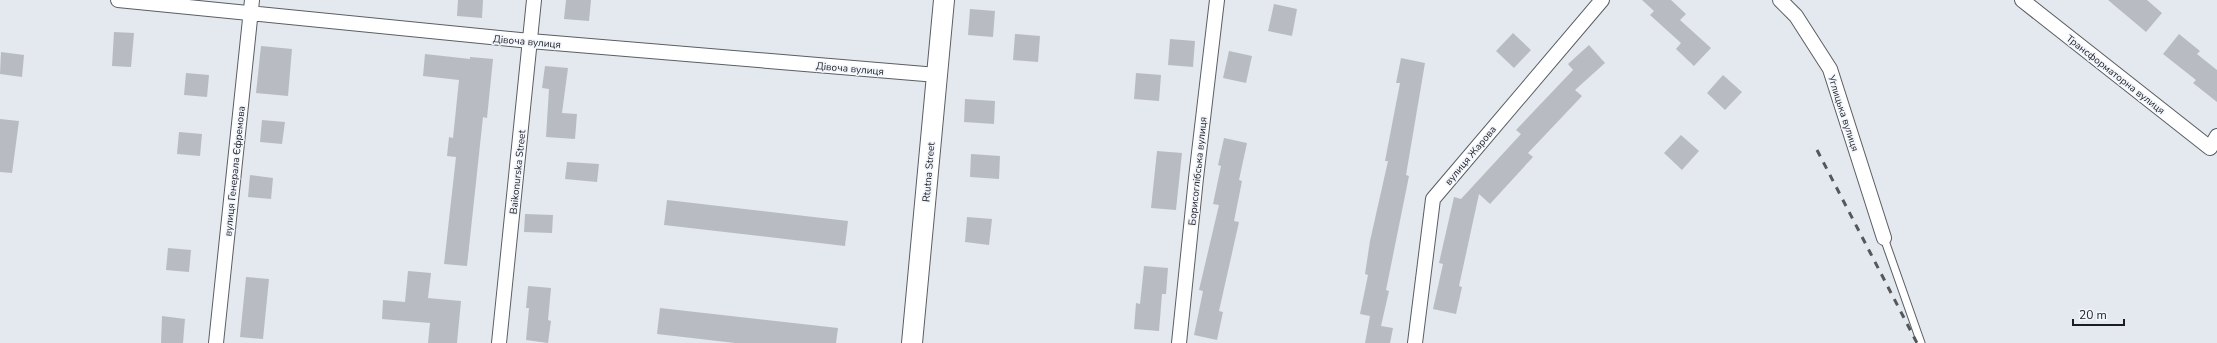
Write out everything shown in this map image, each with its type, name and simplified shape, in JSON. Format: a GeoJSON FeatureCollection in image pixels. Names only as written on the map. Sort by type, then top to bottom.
{"type":"FeatureCollection","features":[{"type":"Feature","properties":{"kind":"main road","name":"Rtutna Street"},"geometry":{"type":"LineString","coordinates":[[912,343],[944,0]]}},
{"type":"Feature","properties":{"kind":"street","name":"Дівоча вулиця"},"geometry":{"type":"LineString","coordinates":[[118,0],[251,7],[530,41],[937,76]]}},
{"type":"Feature","properties":{"kind":"street","name":"Baikonurska Street"},"geometry":{"type":"LineString","coordinates":[[499,343],[534,0]]}},
{"type":"Feature","properties":{"kind":"street","name":"Борисоглібська вулиця"},"geometry":{"type":"LineString","coordinates":[[1180,343],[1196,178],[1217,0]]}},
{"type":"Feature","properties":{"kind":"street","name":"вулиця Жарова"},"geometry":{"type":"LineString","coordinates":[[1415,343],[1432,199],[1602,0]]}},
{"type":"Feature","properties":{"kind":"street","name":"Углицька вулиця"},"geometry":{"type":"LineString","coordinates":[[1780,0],[1796,16],[1830,69],[1884,238]]}},
{"type":"Feature","properties":{"kind":"street","name":"Трансформаторна вулиця"},"geometry":{"type":"LineString","coordinates":[[2022,0],[2213,142]]}},
{"type":"Feature","properties":{"kind":"street","name":"вулиця Генерала Єфремова"},"geometry":{"type":"LineString","coordinates":[[216,343],[251,7]]}},
{"type":"Feature","properties":{"kind":"lane"},"geometry":{"type":"LineString","coordinates":[[1884,238],[1921,343]]}},
{"type":"Feature","properties":{"kind":"building"},"geometry":{"type":"Polygon","coordinates":[[[458,0],[483,0],[482,18],[457,16],[458,0]]]}},
{"type":"Feature","properties":{"kind":"building"},"geometry":{"type":"Polygon","coordinates":[[[566,0],[591,0],[589,21],[564,19],[566,0]]]}},
{"type":"Feature","properties":{"kind":"building"},"geometry":{"type":"Polygon","coordinates":[[[1642,0],[1671,0],[1686,14],[1680,20],[1711,48],[1694,66],[1676,49],[1681,43],[1650,15],[1654,11],[1642,0]]]}},
{"type":"Feature","properties":{"kind":"building"},"geometry":{"type":"Polygon","coordinates":[[[2108,0],[2147,0],[2162,13],[2146,32],[2108,0]]]}},
{"type":"Feature","properties":{"kind":"building"},"geometry":{"type":"Polygon","coordinates":[[[1274,4],[1297,9],[1292,36],[1268,31],[1274,4]]]}},
{"type":"Feature","properties":{"kind":"building"},"geometry":{"type":"Polygon","coordinates":[[[970,9],[995,11],[993,37],[968,35],[970,9]]]}},
{"type":"Feature","properties":{"kind":"building"},"geometry":{"type":"Polygon","coordinates":[[[114,32],[134,33],[131,67],[112,66],[114,32]]]}},
{"type":"Feature","properties":{"kind":"building"},"geometry":{"type":"Polygon","coordinates":[[[1513,33],[1531,50],[1514,68],[1496,51],[1513,33]]]}},
{"type":"Feature","properties":{"kind":"building"},"geometry":{"type":"Polygon","coordinates":[[[1015,34],[1040,36],[1038,62],[1013,60],[1015,34]]]}},
{"type":"Feature","properties":{"kind":"building"},"geometry":{"type":"Polygon","coordinates":[[[2179,34],[2200,51],[2197,54],[2217,70],[2217,102],[2193,83],[2196,80],[2163,54],[2179,34]]]}},
{"type":"Feature","properties":{"kind":"building"},"geometry":{"type":"Polygon","coordinates":[[[1170,39],[1195,41],[1193,67],[1168,65],[1170,39]]]}},
{"type":"Feature","properties":{"kind":"building"},"geometry":{"type":"Polygon","coordinates":[[[1589,45],[1605,63],[1575,90],[1582,96],[1528,153],[1533,157],[1490,204],[1479,194],[1459,286],[1462,287],[1456,314],[1433,309],[1443,264],[1439,263],[1454,197],[1461,199],[1521,134],[1516,130],[1573,70],[1568,64],[1589,45]]]}},
{"type":"Feature","properties":{"kind":"building"},"geometry":{"type":"Polygon","coordinates":[[[261,46],[292,49],[288,96],[256,93],[261,46]]]}},
{"type":"Feature","properties":{"kind":"building"},"geometry":{"type":"Polygon","coordinates":[[[1229,51],[1252,56],[1246,83],[1223,78],[1229,51]]]}},
{"type":"Feature","properties":{"kind":"building"},"geometry":{"type":"Polygon","coordinates":[[[1,52],[24,55],[22,77],[0,74],[1,52]]]}},
{"type":"Feature","properties":{"kind":"building"},"geometry":{"type":"Polygon","coordinates":[[[425,54],[470,59],[470,57],[493,59],[487,118],[483,117],[467,266],[444,264],[456,157],[447,156],[449,137],[453,138],[459,80],[423,76],[425,54]]]}},
{"type":"Feature","properties":{"kind":"building"},"geometry":{"type":"Polygon","coordinates":[[[1401,58],[1425,63],[1406,175],[1409,176],[1386,290],[1389,291],[1381,326],[1393,328],[1390,343],[1365,343],[1370,316],[1360,314],[1368,275],[1365,274],[1370,241],[1388,161],[1385,161],[1400,83],[1396,83],[1401,58]]]}},
{"type":"Feature","properties":{"kind":"building"},"geometry":{"type":"Polygon","coordinates":[[[545,66],[568,68],[562,113],[577,114],[575,139],[546,137],[549,89],[542,88],[545,66]]]}},
{"type":"Feature","properties":{"kind":"building"},"geometry":{"type":"Polygon","coordinates":[[[186,73],[209,75],[207,97],[184,95],[186,73]]]}},
{"type":"Feature","properties":{"kind":"building"},"geometry":{"type":"Polygon","coordinates":[[[1136,73],[1161,75],[1159,101],[1134,99],[1136,73]]]}},
{"type":"Feature","properties":{"kind":"building"},"geometry":{"type":"Polygon","coordinates":[[[1723,75],[1742,92],[1725,110],[1707,93],[1723,75]]]}},
{"type":"Feature","properties":{"kind":"building"},"geometry":{"type":"Polygon","coordinates":[[[965,99],[995,101],[994,124],[964,122],[965,99]]]}},
{"type":"Feature","properties":{"kind":"building"},"geometry":{"type":"Polygon","coordinates":[[[0,119],[19,121],[12,173],[0,172],[0,119]]]}},
{"type":"Feature","properties":{"kind":"building"},"geometry":{"type":"Polygon","coordinates":[[[262,120],[285,122],[282,144],[260,142],[262,120]]]}},
{"type":"Feature","properties":{"kind":"building"},"geometry":{"type":"Polygon","coordinates":[[[179,132],[202,134],[200,156],[177,154],[179,132]]]}},
{"type":"Feature","properties":{"kind":"building"},"geometry":{"type":"Polygon","coordinates":[[[1681,135],[1699,151],[1682,170],[1664,153],[1681,135]]]}},
{"type":"Feature","properties":{"kind":"building"},"geometry":{"type":"Polygon","coordinates":[[[1224,138],[1247,143],[1239,180],[1242,181],[1234,221],[1239,222],[1219,311],[1223,312],[1217,340],[1194,335],[1203,291],[1199,290],[1219,205],[1213,204],[1221,166],[1218,165],[1224,138]]]}},
{"type":"Feature","properties":{"kind":"building"},"geometry":{"type":"Polygon","coordinates":[[[1157,151],[1182,153],[1176,210],[1151,208],[1157,151]]]}},
{"type":"Feature","properties":{"kind":"building"},"geometry":{"type":"Polygon","coordinates":[[[971,154],[1000,156],[999,179],[970,177],[971,154]]]}},
{"type":"Feature","properties":{"kind":"building"},"geometry":{"type":"Polygon","coordinates":[[[567,162],[599,164],[597,182],[565,179],[567,162]]]}},
{"type":"Feature","properties":{"kind":"building"},"geometry":{"type":"Polygon","coordinates":[[[250,175],[273,178],[271,199],[248,197],[250,175]]]}},
{"type":"Feature","properties":{"kind":"building"},"geometry":{"type":"Polygon","coordinates":[[[667,200],[848,221],[845,246],[664,225],[667,200]]]}},
{"type":"Feature","properties":{"kind":"building"},"geometry":{"type":"Polygon","coordinates":[[[525,214],[553,215],[552,233],[524,232],[525,214]]]}},
{"type":"Feature","properties":{"kind":"building"},"geometry":{"type":"Polygon","coordinates":[[[967,217],[992,219],[989,245],[965,242],[967,217]]]}},
{"type":"Feature","properties":{"kind":"building"},"geometry":{"type":"Polygon","coordinates":[[[168,248],[191,250],[189,272],[166,270],[168,248]]]}},
{"type":"Feature","properties":{"kind":"building"},"geometry":{"type":"Polygon","coordinates":[[[1144,266],[1168,268],[1166,294],[1162,294],[1159,331],[1134,329],[1136,303],[1140,304],[1144,266]]]}},
{"type":"Feature","properties":{"kind":"building"},"geometry":{"type":"Polygon","coordinates":[[[408,271],[431,273],[428,298],[461,301],[457,343],[428,343],[430,323],[382,319],[383,300],[405,302],[408,271]]]}},
{"type":"Feature","properties":{"kind":"building"},"geometry":{"type":"Polygon","coordinates":[[[246,277],[269,279],[263,339],[240,337],[246,277]]]}},
{"type":"Feature","properties":{"kind":"building"},"geometry":{"type":"Polygon","coordinates":[[[528,286],[551,288],[548,320],[551,321],[548,343],[526,340],[529,308],[526,308],[528,286]]]}},
{"type":"Feature","properties":{"kind":"building"},"geometry":{"type":"Polygon","coordinates":[[[660,308],[838,328],[836,343],[735,343],[657,334],[660,308]]]}},
{"type":"Feature","properties":{"kind":"building"},"geometry":{"type":"Polygon","coordinates":[[[162,316],[185,319],[183,343],[161,343],[162,316]]]}},
{"type":"Feature","properties":{"kind":"railway"},"geometry":{"type":"LineString","coordinates":[[1817,150],[1917,343]]}}]}
